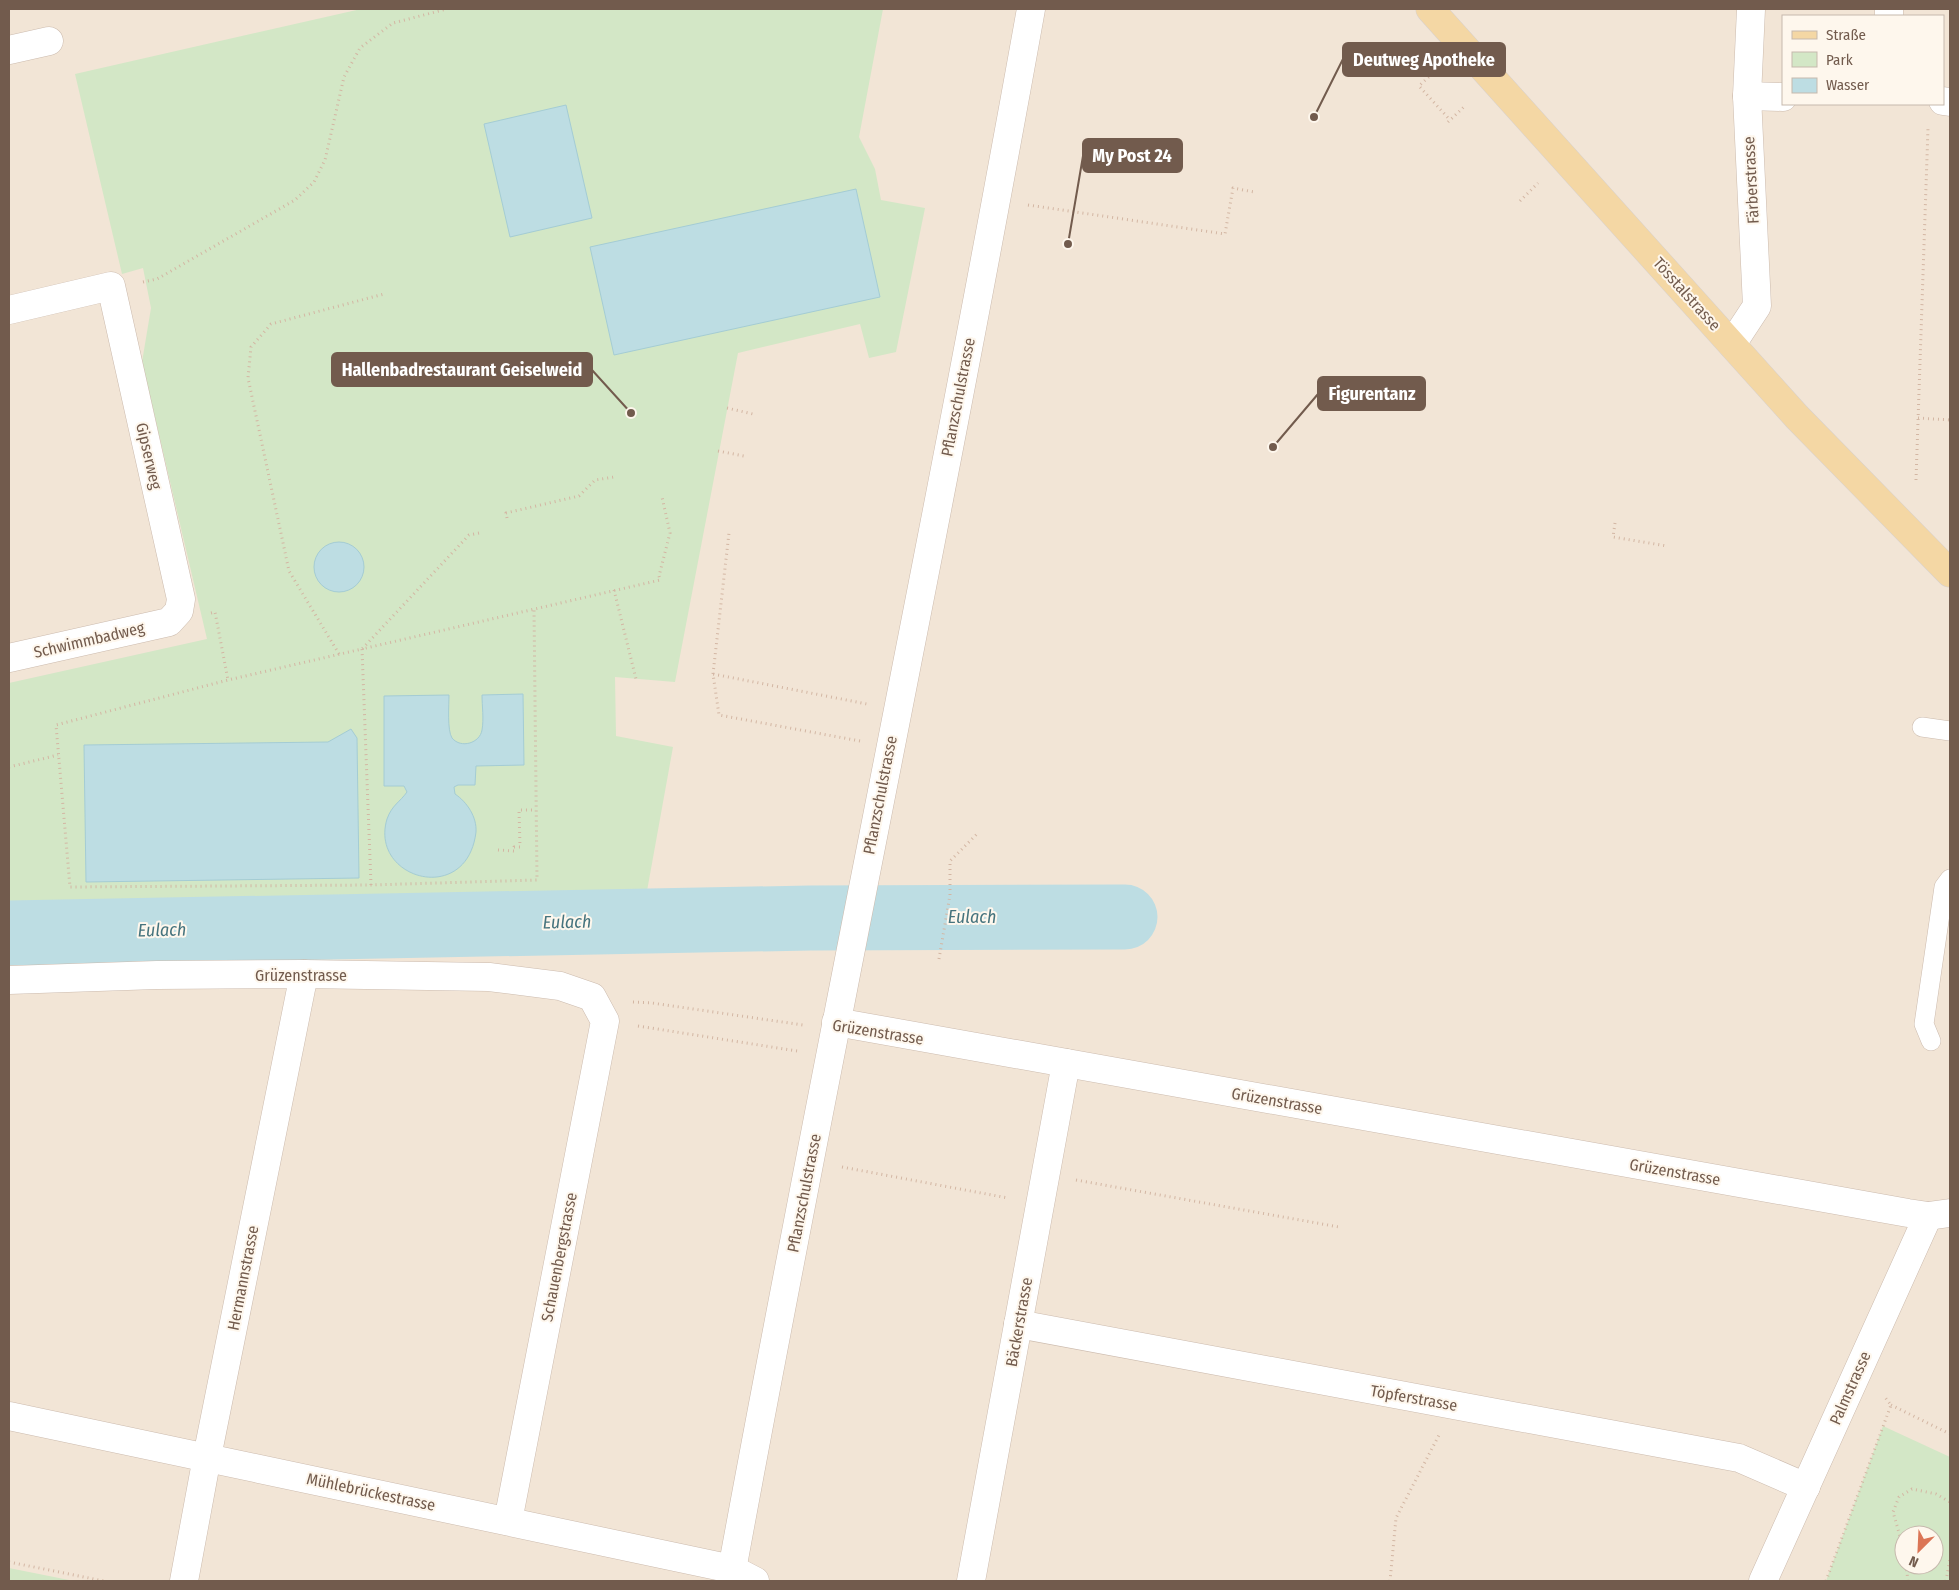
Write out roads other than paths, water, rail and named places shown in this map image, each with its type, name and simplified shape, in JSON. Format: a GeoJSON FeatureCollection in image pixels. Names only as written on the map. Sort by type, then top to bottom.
{"type":"FeatureCollection","features":[{"type":"Feature","properties":{"kind":"main road","name":"Tösstalstrasse"},"geometry":{"type":"LineString","coordinates":[[1430,9],[1797,417],[1950,573]]}},
{"type":"Feature","properties":{"kind":"street","name":"Pflanzschulstrasse"},"geometry":{"type":"LineString","coordinates":[[739,1577],[836,1022],[997,199],[1031,9]]}},
{"type":"Feature","properties":{"kind":"street","name":"Färberstrasse"},"geometry":{"type":"LineString","coordinates":[[1732,344],[1757,306],[1747,96],[1750,9]]}},
{"type":"Feature","properties":{"kind":"street"},"geometry":{"type":"LineString","coordinates":[[9,50],[49,41]]}},
{"type":"Feature","properties":{"kind":"street"},"geometry":{"type":"LineString","coordinates":[[1747,96],[1782,97]]}},
{"type":"Feature","properties":{"kind":"street"},"geometry":{"type":"LineString","coordinates":[[1935,112],[1950,102]]}},
{"type":"Feature","properties":{"kind":"street","name":"Gipserweg"},"geometry":{"type":"LineString","coordinates":[[9,310],[111,286],[181,599],[174,616]]}},
{"type":"Feature","properties":{"kind":"street","name":"Schwimmbadweg"},"geometry":{"type":"LineString","coordinates":[[9,658],[174,616]]}},
{"type":"Feature","properties":{"kind":"street","name":"Grüzenstrasse"},"geometry":{"type":"LineString","coordinates":[[9,980],[157,975],[304,974],[489,978],[560,986],[592,997],[605,1021]]}},
{"type":"Feature","properties":{"kind":"street","name":"Hermannstrasse"},"geometry":{"type":"LineString","coordinates":[[184,1581],[304,974]]}},
{"type":"Feature","properties":{"kind":"street","name":"Schauenbergstrasse"},"geometry":{"type":"LineString","coordinates":[[508,1521],[605,1021]]}},
{"type":"Feature","properties":{"kind":"street","name":"Grüzenstrasse"},"geometry":{"type":"LineString","coordinates":[[836,1022],[1939,1214]]}},
{"type":"Feature","properties":{"kind":"street","name":"Bäckerstrasse"},"geometry":{"type":"LineString","coordinates":[[971,1581],[1066,1063]]}},
{"type":"Feature","properties":{"kind":"street","name":"Palmstrasse"},"geometry":{"type":"LineString","coordinates":[[1763,1581],[1806,1487],[1939,1214]]}},
{"type":"Feature","properties":{"kind":"street","name":"Töpferstrasse"},"geometry":{"type":"LineString","coordinates":[[1018,1324],[1739,1458],[1806,1487]]}},
{"type":"Feature","properties":{"kind":"street","name":"Mühlebrückestrasse"},"geometry":{"type":"LineString","coordinates":[[9,1416],[508,1521],[739,1577]]}},
{"type":"Feature","properties":{"kind":"lane"},"geometry":{"type":"LineString","coordinates":[[1922,727],[1950,731]]}},
{"type":"Feature","properties":{"kind":"lane"},"geometry":{"type":"LineString","coordinates":[[1931,1041],[1924,1024],[1944,887],[1950,879]]}},
{"type":"Feature","properties":{"kind":"water"},"geometry":{"type":"Polygon","coordinates":[[[566,105],[592,218],[510,237],[484,124],[566,105]]]}},
{"type":"Feature","properties":{"kind":"water"},"geometry":{"type":"Polygon","coordinates":[[[856,189],[880,297],[614,355],[590,247],[856,189]]]}},
{"type":"Feature","properties":{"kind":"water"},"geometry":{"type":"Polygon","coordinates":[[[334,542],[344,542],[357,549],[364,562],[364,572],[357,585],[344,592],[334,592],[325,588],[318,581],[314,572],[314,562],[318,553],[325,546],[334,542]]]}},
{"type":"Feature","properties":{"kind":"water"},"geometry":{"type":"Polygon","coordinates":[[[523,694],[524,765],[476,766],[475,785],[458,785],[454,787],[455,794],[467,806],[475,821],[476,832],[469,855],[456,870],[439,877],[421,876],[405,869],[392,857],[385,840],[389,814],[407,792],[404,786],[384,786],[384,696],[449,695],[450,734],[456,741],[465,744],[474,741],[481,735],[483,721],[482,695],[523,694]]]}},
{"type":"Feature","properties":{"kind":"water"},"geometry":{"type":"Polygon","coordinates":[[[351,729],[357,738],[359,878],[86,882],[84,745],[328,742],[351,729]]]}},
{"type":"Feature","properties":{"kind":"waterway","name":"Eulach"},"geometry":{"type":"LineString","coordinates":[[9,933],[810,918],[1125,917]]}},
{"type":"Feature","properties":{"kind":"place","name":"Deutweg Apotheke"},"geometry":{"type":"Point","coordinates":[1314,117]}},
{"type":"Feature","properties":{"kind":"place","name":"My Post 24"},"geometry":{"type":"Point","coordinates":[1068,244]}},
{"type":"Feature","properties":{"kind":"place","name":"Hallenbadrestaurant Geiselweid"},"geometry":{"type":"Point","coordinates":[631,413]}},
{"type":"Feature","properties":{"kind":"place","name":"Figurentanz"},"geometry":{"type":"Point","coordinates":[1273,447]}}]}
